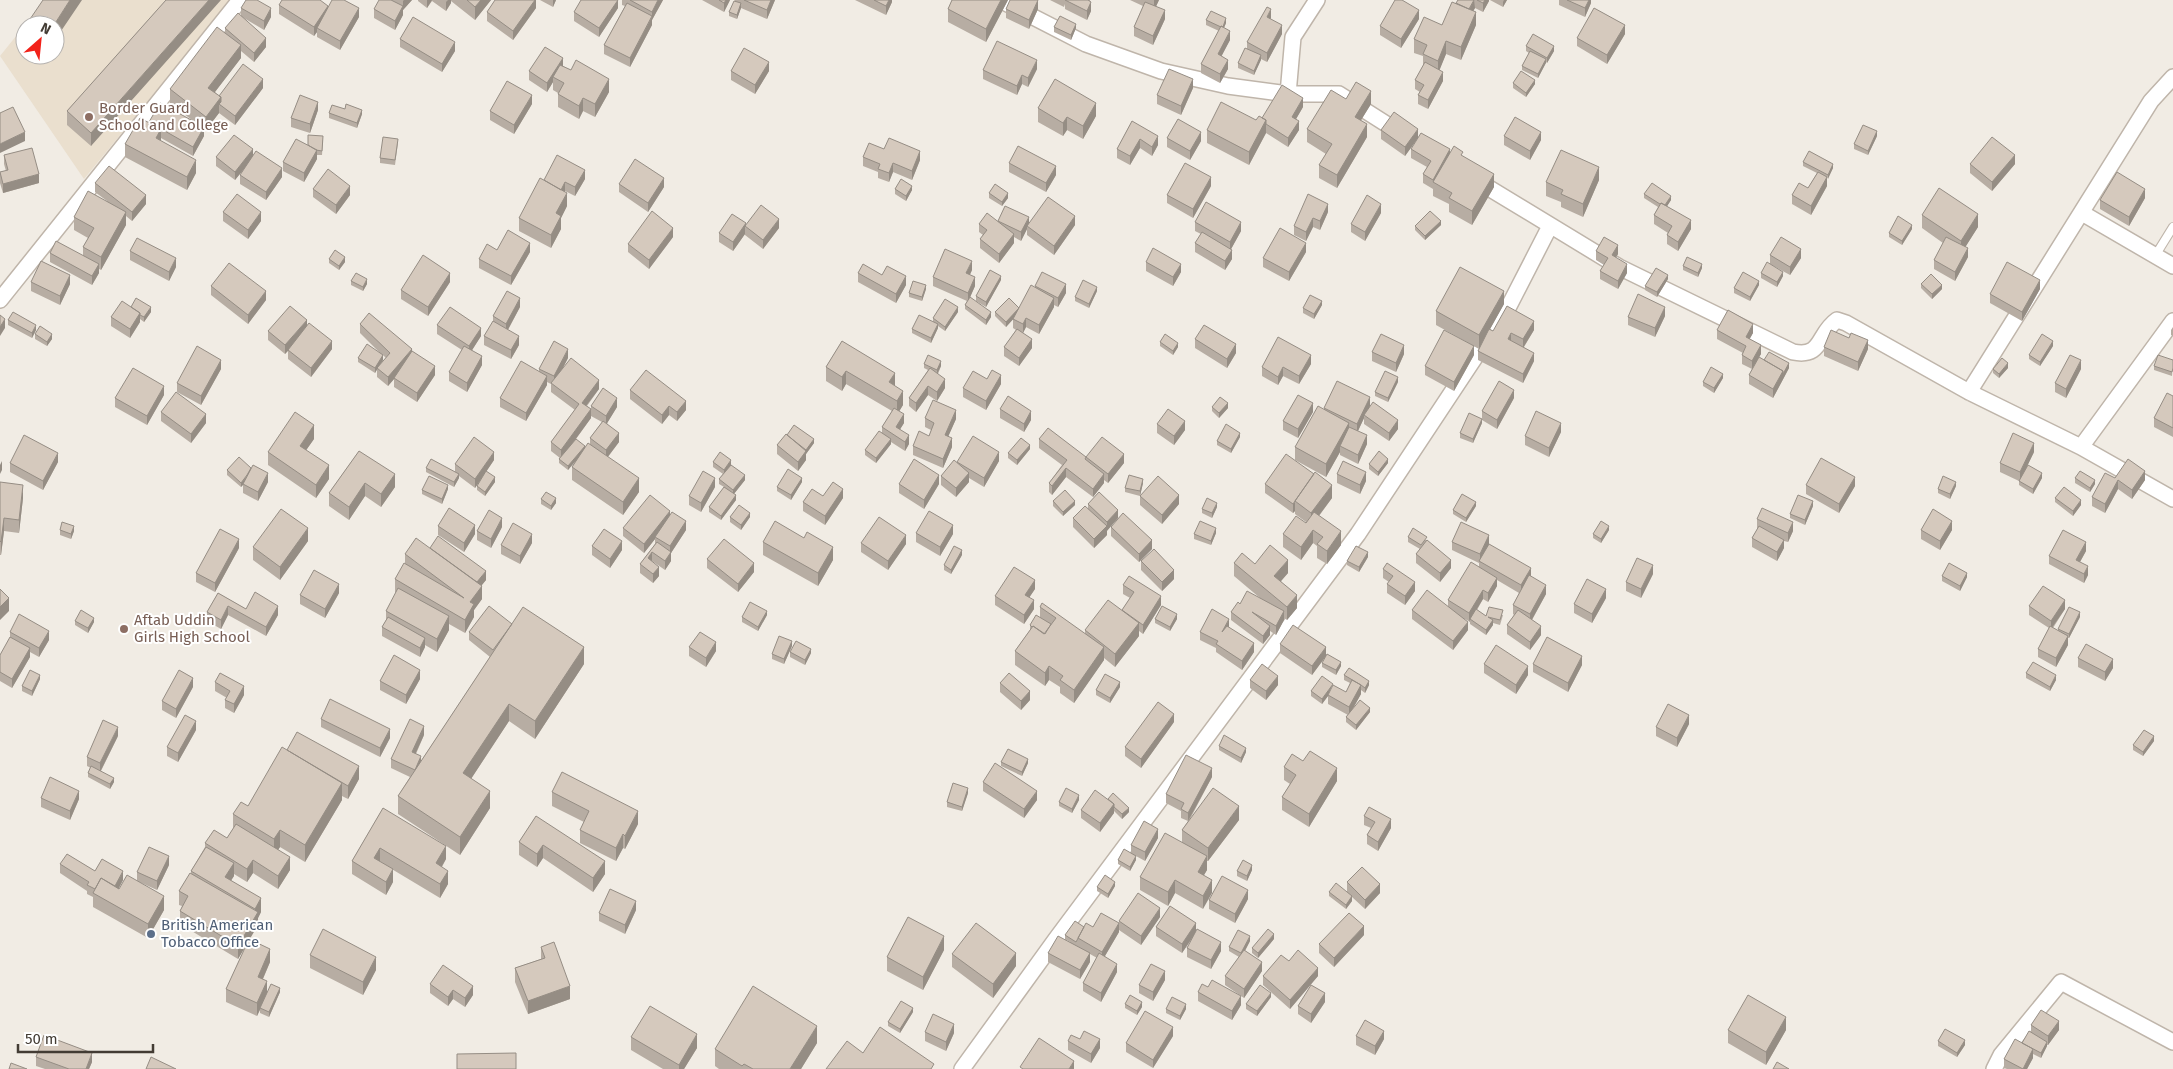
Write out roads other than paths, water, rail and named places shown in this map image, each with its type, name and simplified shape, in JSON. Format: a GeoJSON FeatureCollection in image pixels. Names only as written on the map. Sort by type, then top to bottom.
{"type":"FeatureCollection","features":[{"type":"Feature","properties":{"kind":"street"},"geometry":{"type":"LineString","coordinates":[[0,300],[240,0]]}},
{"type":"Feature","properties":{"kind":"street"},"geometry":{"type":"LineString","coordinates":[[1000,0],[1086,44],[1161,71],[1228,86],[1288,94],[1340,94],[1415,142]]}},
{"type":"Feature","properties":{"kind":"street"},"geometry":{"type":"LineString","coordinates":[[1288,94],[1293,37],[1317,0]]}},
{"type":"Feature","properties":{"kind":"street"},"geometry":{"type":"LineString","coordinates":[[1969,392],[2151,101],[2173,77]]}},
{"type":"Feature","properties":{"kind":"street"},"geometry":{"type":"LineString","coordinates":[[1464,173],[1619,268],[1793,352],[1806,354],[1814,350],[1829,326],[1837,320],[1969,392],[2081,448],[2173,499]]}},
{"type":"Feature","properties":{"kind":"street"},"geometry":{"type":"LineString","coordinates":[[2082,213],[2173,266]]}},
{"type":"Feature","properties":{"kind":"street"},"geometry":{"type":"LineString","coordinates":[[962,1069],[1056,939],[1358,534],[1510,306],[1550,226]]}},
{"type":"Feature","properties":{"kind":"street"},"geometry":{"type":"LineString","coordinates":[[2081,448],[2173,321]]}},
{"type":"Feature","properties":{"kind":"street"},"geometry":{"type":"LineString","coordinates":[[1994,1069],[2001,1054],[2061,982],[2173,1042]]}},
{"type":"Feature","properties":{"kind":"lane"},"geometry":{"type":"LineString","coordinates":[[2155,256],[2173,227]]}},
{"type":"Feature","properties":{"kind":"place","name":"Border Guard School and College"},"geometry":{"type":"Point","coordinates":[89,117]}},
{"type":"Feature","properties":{"kind":"place","name":"Aftab Uddin Girls High School"},"geometry":{"type":"Point","coordinates":[124,629]}},
{"type":"Feature","properties":{"kind":"place","name":"British American Tobacco Office"},"geometry":{"type":"Point","coordinates":[151,934]}}]}
